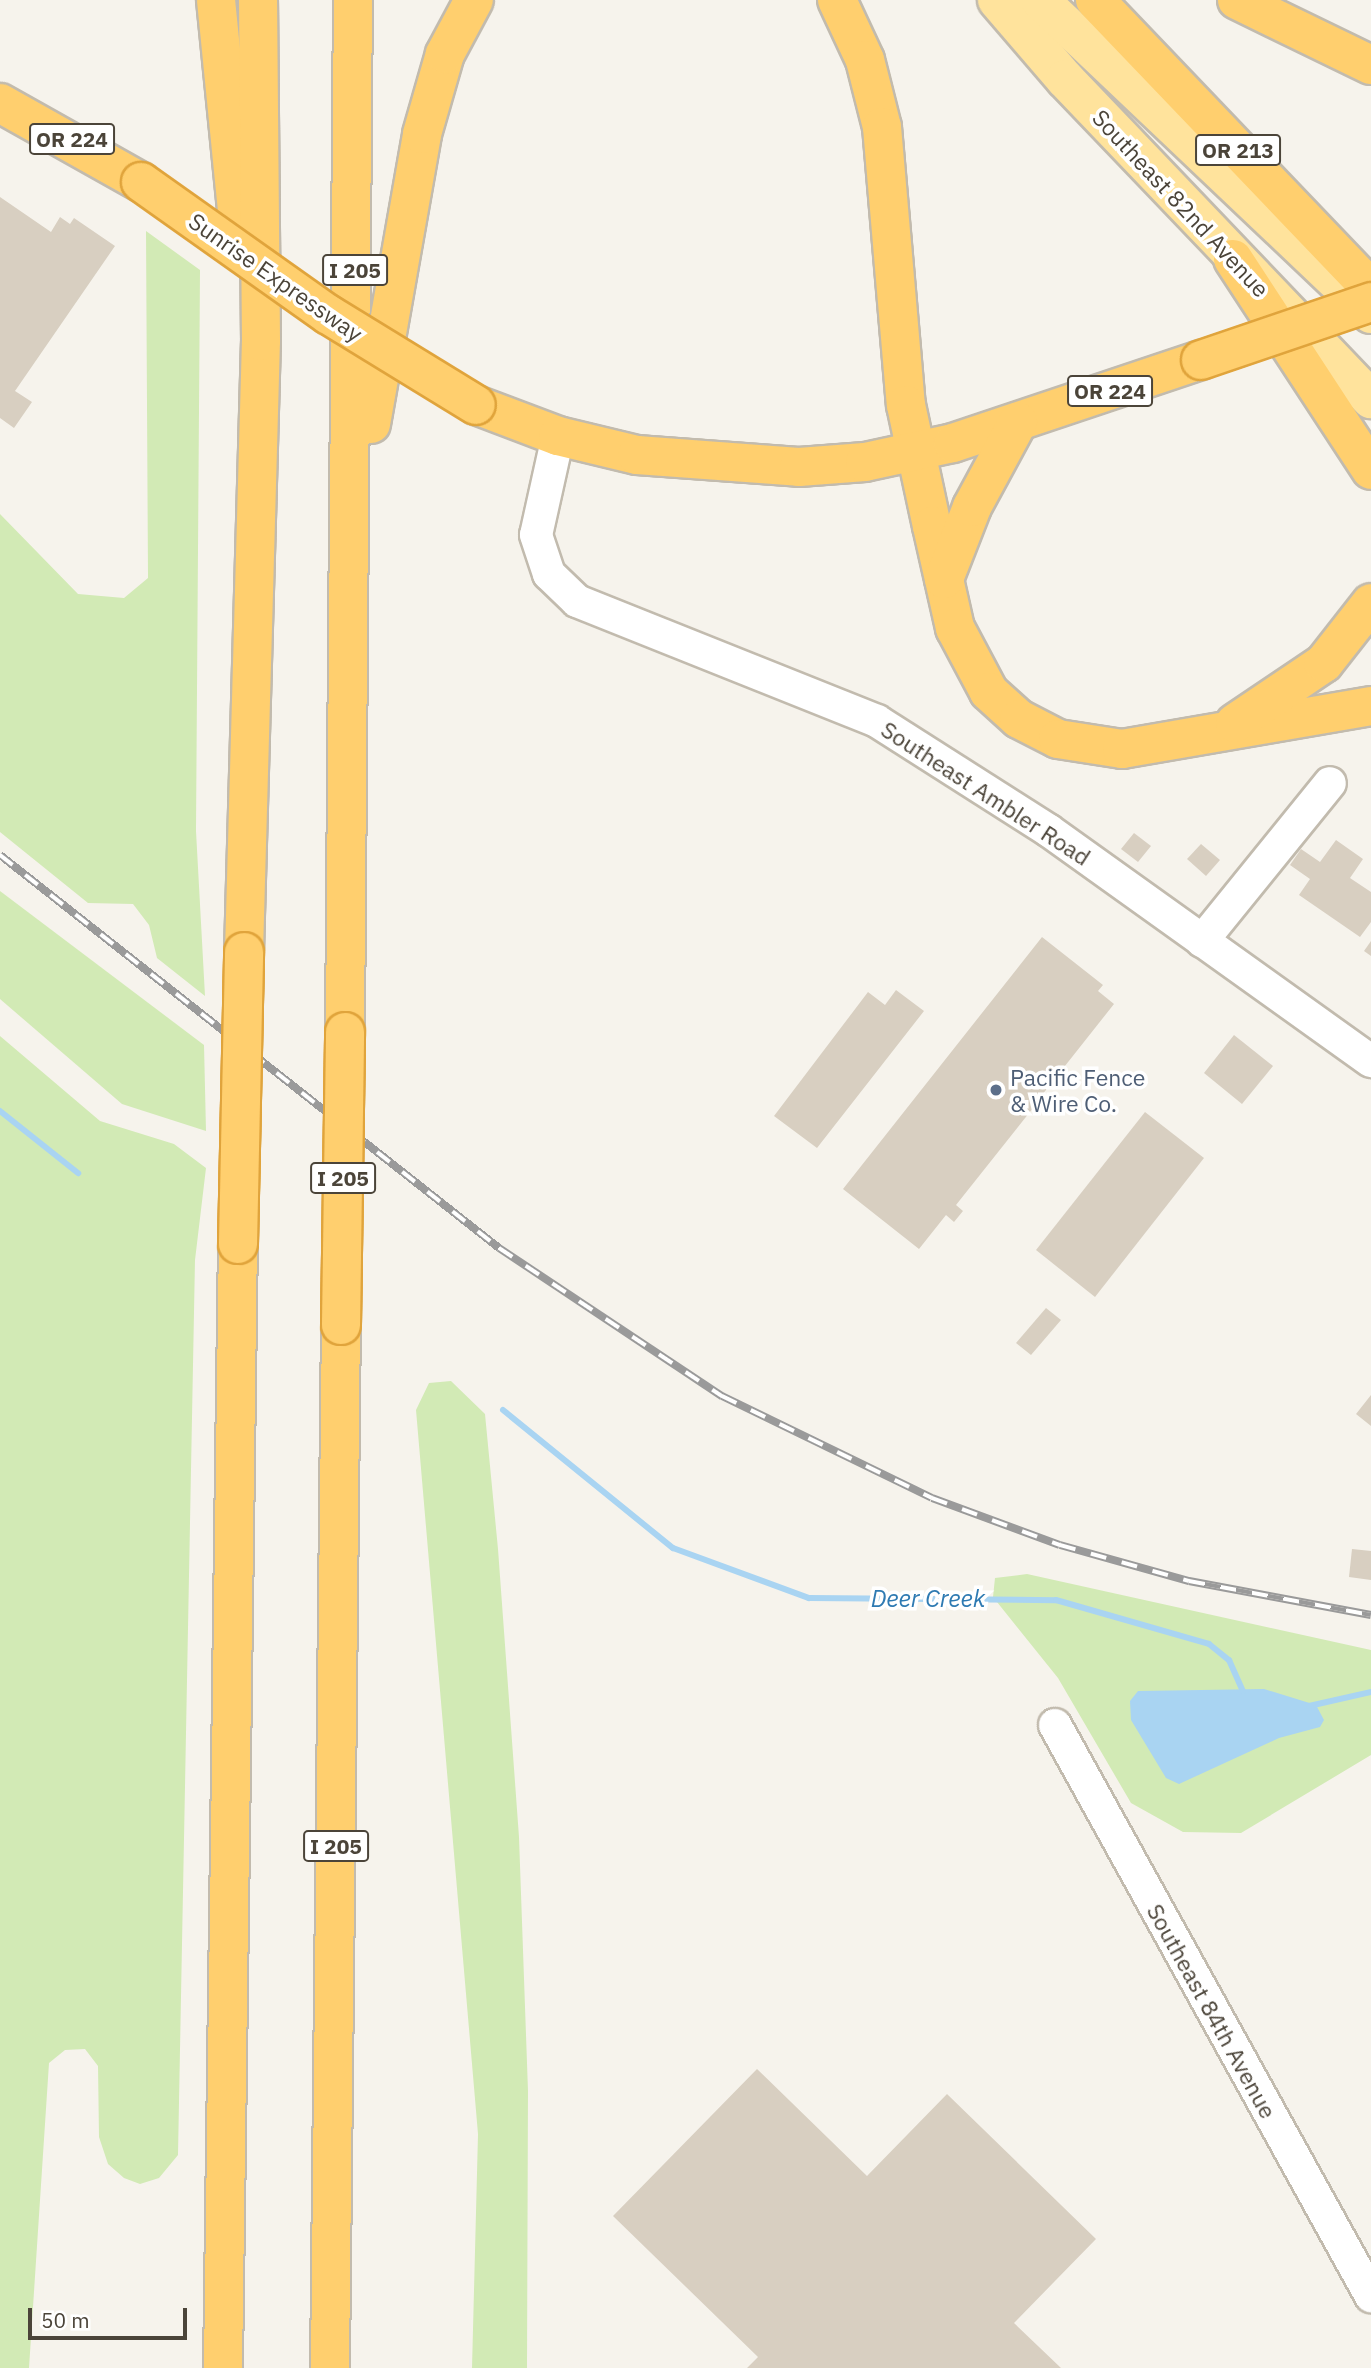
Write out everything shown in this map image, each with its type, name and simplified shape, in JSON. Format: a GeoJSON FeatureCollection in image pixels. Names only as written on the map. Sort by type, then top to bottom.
{"type":"FeatureCollection","features":[{"type":"Feature","properties":{"kind":"highway"},"geometry":{"type":"LineString","coordinates":[[216,0],[257,407]]}},
{"type":"Feature","properties":{"kind":"highway"},"geometry":{"type":"LineString","coordinates":[[223,2368],[238,1244],[262,245],[258,0]]}},
{"type":"Feature","properties":{"kind":"highway","name":"I 205"},"geometry":{"type":"LineString","coordinates":[[330,2368],[351,540],[353,0]]}},
{"type":"Feature","properties":{"kind":"highway"},"geometry":{"type":"LineString","coordinates":[[351,540],[422,134],[445,54],[474,0]]}},
{"type":"Feature","properties":{"kind":"highway"},"geometry":{"type":"LineString","coordinates":[[837,0],[864,60],[882,127],[906,405],[944,579],[974,673],[1003,706],[1040,731],[1079,745],[1122,749],[1371,706]]}},
{"type":"Feature","properties":{"kind":"highway","name":"OR 213"},"geometry":{"type":"LineString","coordinates":[[1095,0],[1371,289]]}},
{"type":"Feature","properties":{"kind":"highway"},"geometry":{"type":"LineString","coordinates":[[1237,0],[1371,65]]}},
{"type":"Feature","properties":{"kind":"highway","name":"Sunrise Expressway"},"geometry":{"type":"LineString","coordinates":[[0,103],[141,182],[329,316],[476,405],[558,436],[637,455],[725,466],[835,464],[916,452],[1018,422],[1371,302]]}},
{"type":"Feature","properties":{"kind":"highway"},"geometry":{"type":"LineString","coordinates":[[1233,259],[1371,470]]}},
{"type":"Feature","properties":{"kind":"highway"},"geometry":{"type":"LineString","coordinates":[[944,579],[972,507],[1018,422]]}},
{"type":"Feature","properties":{"kind":"highway"},"geometry":{"type":"LineString","coordinates":[[1218,734],[1324,663],[1371,603]]}},
{"type":"Feature","properties":{"kind":"highway"},"geometry":{"type":"LineString","coordinates":[[202,2368],[224,2231]]}},
{"type":"Feature","properties":{"kind":"main road","name":"Southeast 82nd Avenue"},"geometry":{"type":"LineString","coordinates":[[997,0],[1233,259],[1371,399]]}},
{"type":"Feature","properties":{"kind":"main road"},"geometry":{"type":"LineString","coordinates":[[1040,0],[1371,314]]}},
{"type":"Feature","properties":{"kind":"street","name":"Southeast Ambler Road"},"geometry":{"type":"LineString","coordinates":[[558,436],[536,535],[541,562],[558,586],[577,601],[877,721],[1048,830],[1371,1061]]}},
{"type":"Feature","properties":{"kind":"street"},"geometry":{"type":"LineString","coordinates":[[1202,941],[1330,783]]}},
{"type":"Feature","properties":{"kind":"street","name":"Southeast 84th Avenue"},"geometry":{"type":"LineString","coordinates":[[1055,1725],[1371,2296]]}},
{"type":"Feature","properties":{"kind":"green space"},"geometry":{"type":"Polygon","coordinates":[[[146,231],[200,270],[196,831],[205,996],[157,958],[149,925],[133,904],[88,903],[0,832],[0,514],[78,594],[124,598],[148,578],[146,231]]]}},
{"type":"Feature","properties":{"kind":"green space"},"geometry":{"type":"Polygon","coordinates":[[[0,891],[204,1045],[206,1131],[122,1104],[0,999],[0,891]]]}},
{"type":"Feature","properties":{"kind":"green space"},"geometry":{"type":"Polygon","coordinates":[[[0,1036],[100,1121],[174,1144],[206,1168],[195,1260],[178,2155],[159,2178],[140,2184],[124,2178],[108,2164],[99,2137],[98,2066],[85,2049],[65,2050],[49,2063],[29,2368],[0,2368],[0,1036]]]}},
{"type":"Feature","properties":{"kind":"green space"},"geometry":{"type":"Polygon","coordinates":[[[451,1381],[485,1414],[498,1549],[519,1837],[528,2091],[527,2368],[472,2368],[478,2134],[416,1410],[429,1383],[451,1381]]]}},
{"type":"Feature","properties":{"kind":"green space"},"geometry":{"type":"Polygon","coordinates":[[[1027,1574],[1371,1650],[1371,1755],[1241,1833],[1183,1832],[1131,1803],[1058,1678],[993,1597],[995,1578],[1027,1574]]]}},
{"type":"Feature","properties":{"kind":"water"},"geometry":{"type":"Polygon","coordinates":[[[1264,1689],[1316,1705],[1324,1720],[1320,1727],[1279,1738],[1179,1784],[1166,1778],[1131,1720],[1130,1701],[1138,1691],[1264,1689]]]}},
{"type":"Feature","properties":{"kind":"building"},"geometry":{"type":"Polygon","coordinates":[[[0,197],[51,232],[60,217],[70,224],[74,218],[115,246],[15,391],[32,402],[14,428],[0,418],[0,197]]]}},
{"type":"Feature","properties":{"kind":"building"},"geometry":{"type":"Polygon","coordinates":[[[1134,833],[1151,846],[1138,862],[1121,849],[1134,833]]]}},
{"type":"Feature","properties":{"kind":"building"},"geometry":{"type":"Polygon","coordinates":[[[1336,840],[1363,859],[1350,878],[1371,892],[1371,922],[1360,937],[1299,895],[1310,879],[1290,865],[1301,849],[1320,862],[1336,840]]]}},
{"type":"Feature","properties":{"kind":"building"},"geometry":{"type":"Polygon","coordinates":[[[1201,844],[1220,860],[1206,876],[1187,859],[1201,844]]]}},
{"type":"Feature","properties":{"kind":"building"},"geometry":{"type":"Polygon","coordinates":[[[1042,937],[1103,985],[1098,991],[1114,1004],[1042,1095],[1049,1101],[1039,1114],[1033,1108],[956,1205],[963,1211],[954,1222],[946,1215],[919,1249],[843,1189],[1042,937]]]}},
{"type":"Feature","properties":{"kind":"building"},"geometry":{"type":"Polygon","coordinates":[[[1371,941],[1371,956],[1364,951],[1371,941]]]}},
{"type":"Feature","properties":{"kind":"building"},"geometry":{"type":"Polygon","coordinates":[[[896,990],[924,1011],[817,1148],[774,1116],[868,992],[885,1005],[896,990]]]}},
{"type":"Feature","properties":{"kind":"building"},"geometry":{"type":"Polygon","coordinates":[[[1234,1035],[1273,1066],[1242,1104],[1204,1073],[1234,1035]]]}},
{"type":"Feature","properties":{"kind":"building"},"geometry":{"type":"Polygon","coordinates":[[[1145,1112],[1204,1158],[1095,1297],[1036,1250],[1145,1112]]]}},
{"type":"Feature","properties":{"kind":"building"},"geometry":{"type":"Polygon","coordinates":[[[1046,1308],[1061,1320],[1031,1355],[1016,1343],[1046,1308]]]}},
{"type":"Feature","properties":{"kind":"building"},"geometry":{"type":"Polygon","coordinates":[[[1371,1395],[1371,1426],[1356,1414],[1371,1395]]]}},
{"type":"Feature","properties":{"kind":"building"},"geometry":{"type":"Polygon","coordinates":[[[1352,1549],[1371,1551],[1371,1580],[1349,1577],[1352,1549]]]}},
{"type":"Feature","properties":{"kind":"building"},"geometry":{"type":"Polygon","coordinates":[[[757,2069],[867,2176],[947,2094],[1096,2239],[1014,2323],[1061,2368],[747,2368],[758,2357],[613,2216],[757,2069]]]}},
{"type":"Feature","properties":{"kind":"waterway","name":"Deer Creek"},"geometry":{"type":"LineString","coordinates":[[0,1111],[78,1173]]}},
{"type":"Feature","properties":{"kind":"waterway","name":"Deer Creek"},"geometry":{"type":"LineString","coordinates":[[503,1410],[673,1548],[809,1598],[1056,1600],[1209,1644],[1229,1660],[1243,1691]]}},
{"type":"Feature","properties":{"kind":"waterway","name":"Deer Creek"},"geometry":{"type":"LineString","coordinates":[[1309,1706],[1371,1692]]}},
{"type":"Feature","properties":{"kind":"railway"},"geometry":{"type":"LineString","coordinates":[[0,855],[499,1248],[722,1396],[932,1498],[1060,1545],[1189,1581],[1371,1615]]}},
{"type":"Feature","properties":{"kind":"place","name":"Pacific Fence & Wire Co."},"geometry":{"type":"Point","coordinates":[996,1090]}}]}
